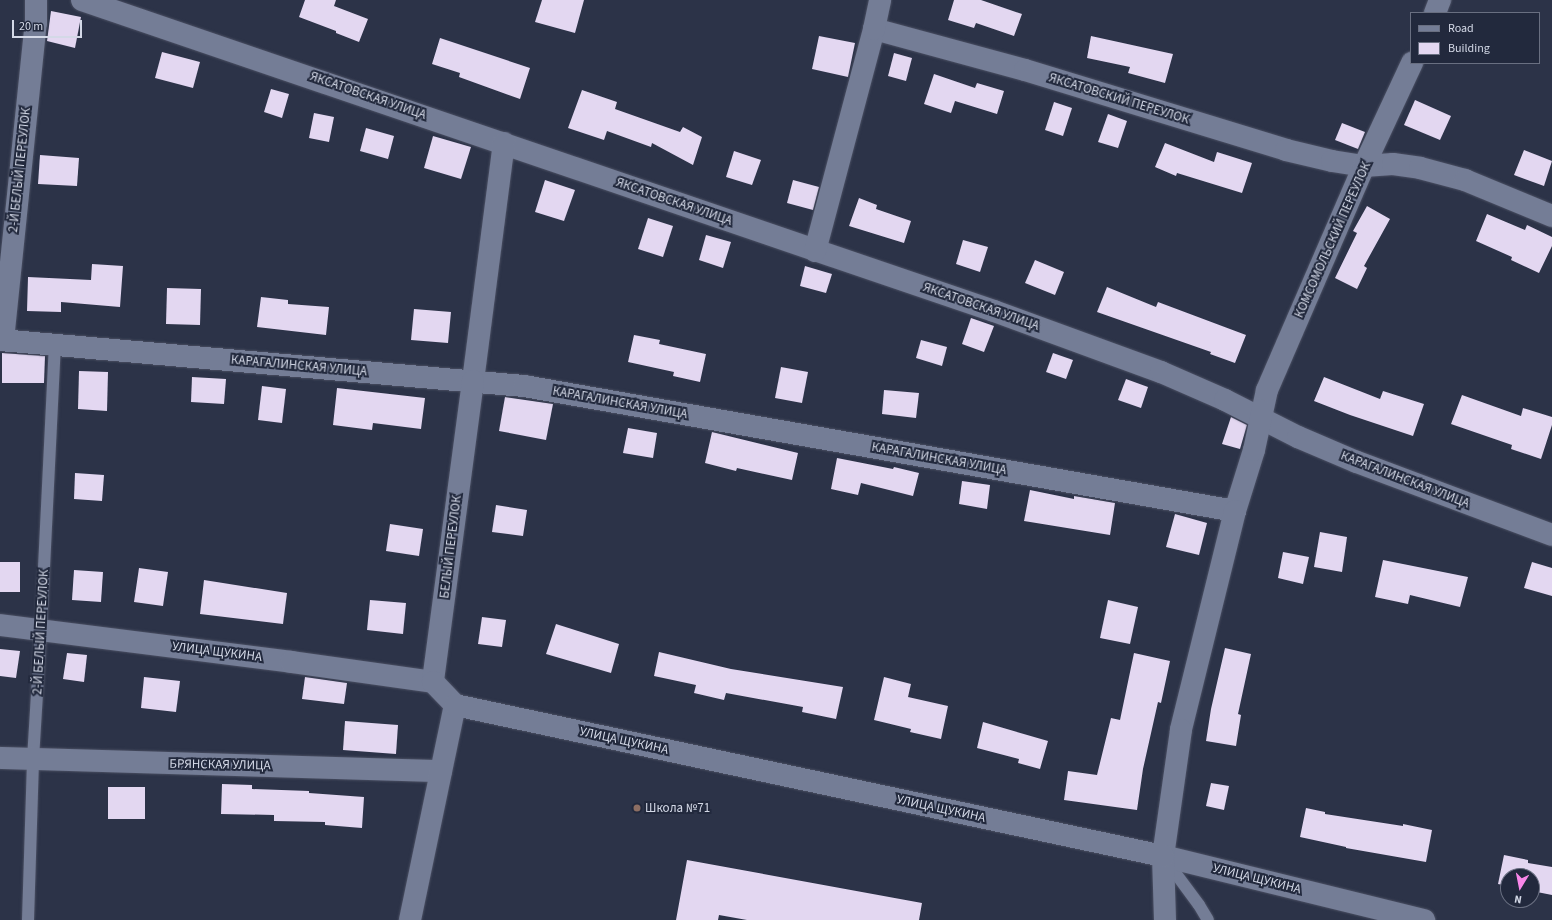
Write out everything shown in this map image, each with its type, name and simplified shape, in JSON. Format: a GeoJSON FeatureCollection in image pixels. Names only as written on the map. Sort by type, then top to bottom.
{"type":"FeatureCollection","features":[{"type":"Feature","properties":{"kind":"street","name":"2-Й БЕЛЫЙ ПЕРЕУЛОК"},"geometry":{"type":"LineString","coordinates":[[1,340],[36,23],[36,0]]}},
{"type":"Feature","properties":{"kind":"street","name":"ЯКСАТОВСКАЯ УЛИЦА"},"geometry":{"type":"LineString","coordinates":[[82,0],[994,311],[1161,372],[1225,400],[1260,419]]}},
{"type":"Feature","properties":{"kind":"street"},"geometry":{"type":"LineString","coordinates":[[815,251],[874,29],[880,0]]}},
{"type":"Feature","properties":{"kind":"street"},"geometry":{"type":"LineString","coordinates":[[1435,12],[1440,0]]}},
{"type":"Feature","properties":{"kind":"street","name":"ЯКСАТОВСКИЙ ПЕРЕУЛОК"},"geometry":{"type":"LineString","coordinates":[[874,29],[1025,70],[1286,150],[1332,161],[1364,166],[1393,164],[1420,168],[1457,178],[1552,216]]}},
{"type":"Feature","properties":{"kind":"street","name":"КОМСОМОЛЬСКИЙ ПЕРЕУЛОК"},"geometry":{"type":"LineString","coordinates":[[1163,856],[1180,730],[1235,512],[1254,450],[1267,390],[1364,166],[1412,64]]}},
{"type":"Feature","properties":{"kind":"street","name":"БЕЛЫЙ ПЕРЕУЛОК"},"geometry":{"type":"LineString","coordinates":[[433,682],[504,143]]}},
{"type":"Feature","properties":{"kind":"street","name":"КАРАГАЛИНСКАЯ УЛИЦА"},"geometry":{"type":"LineString","coordinates":[[1,340],[55,343],[524,386],[1235,512]]}},
{"type":"Feature","properties":{"kind":"street","name":"КАРАГАЛИНСКАЯ УЛИЦА"},"geometry":{"type":"LineString","coordinates":[[1260,419],[1357,462],[1552,535]]}},
{"type":"Feature","properties":{"kind":"street","name":"УЛИЦА ЩУКИНА"},"geometry":{"type":"LineString","coordinates":[[0,625],[41,629],[433,682]]}},
{"type":"Feature","properties":{"kind":"street"},"geometry":{"type":"LineString","coordinates":[[410,920],[455,706],[433,682]]}},
{"type":"Feature","properties":{"kind":"street","name":"УЛИЦА ЩУКИНА"},"geometry":{"type":"LineString","coordinates":[[455,706],[1163,856],[1424,920]]}},
{"type":"Feature","properties":{"kind":"street","name":"БРЯНСКАЯ УЛИЦА"},"geometry":{"type":"LineString","coordinates":[[0,758],[441,771]]}},
{"type":"Feature","properties":{"kind":"street"},"geometry":{"type":"LineString","coordinates":[[1163,856],[1165,920]]}},
{"type":"Feature","properties":{"kind":"lane","name":"2-Й БЕЛЫЙ ПЕРЕУЛОК"},"geometry":{"type":"LineString","coordinates":[[28,920],[33,759],[55,343]]}},
{"type":"Feature","properties":{"kind":"lane"},"geometry":{"type":"LineString","coordinates":[[1163,856],[1199,904],[1208,920]]}},
{"type":"Feature","properties":{"kind":"building"},"geometry":{"type":"Polygon","coordinates":[[[305,0],[336,0],[334,6],[368,19],[359,42],[336,33],[336,31],[299,17],[305,0]]]}},
{"type":"Feature","properties":{"kind":"building"},"geometry":{"type":"Polygon","coordinates":[[[542,0],[584,0],[575,33],[535,22],[542,0]]]}},
{"type":"Feature","properties":{"kind":"building"},"geometry":{"type":"Polygon","coordinates":[[[954,0],[981,0],[1022,14],[1014,36],[976,23],[974,28],[948,20],[954,0]]]}},
{"type":"Feature","properties":{"kind":"building"},"geometry":{"type":"Polygon","coordinates":[[[51,11],[81,17],[75,48],[47,41],[51,11]]]}},
{"type":"Feature","properties":{"kind":"building"},"geometry":{"type":"Polygon","coordinates":[[[819,36],[855,43],[848,77],[812,69],[819,36]]]}},
{"type":"Feature","properties":{"kind":"building"},"geometry":{"type":"Polygon","coordinates":[[[1091,36],[1173,54],[1165,83],[1128,73],[1130,67],[1087,58],[1091,36]]]}},
{"type":"Feature","properties":{"kind":"building"},"geometry":{"type":"Polygon","coordinates":[[[440,38],[530,68],[520,99],[459,77],[460,73],[432,64],[440,38]]]}},
{"type":"Feature","properties":{"kind":"building"},"geometry":{"type":"Polygon","coordinates":[[[162,52],[200,62],[193,88],[155,78],[162,52]]]}},
{"type":"Feature","properties":{"kind":"building"},"geometry":{"type":"Polygon","coordinates":[[[894,53],[912,58],[906,81],[888,76],[894,53]]]}},
{"type":"Feature","properties":{"kind":"building"},"geometry":{"type":"Polygon","coordinates":[[[934,74],[975,88],[977,83],[1004,91],[997,114],[955,101],[951,113],[924,104],[934,74]]]}},
{"type":"Feature","properties":{"kind":"building"},"geometry":{"type":"Polygon","coordinates":[[[271,89],[289,94],[282,118],[264,112],[271,89]]]}},
{"type":"Feature","properties":{"kind":"building"},"geometry":{"type":"Polygon","coordinates":[[[582,90],[617,102],[615,109],[680,132],[683,127],[702,137],[693,165],[652,143],[651,147],[607,131],[604,140],[568,128],[582,90]]]}},
{"type":"Feature","properties":{"kind":"building"},"geometry":{"type":"Polygon","coordinates":[[[1415,100],[1451,116],[1440,140],[1404,125],[1415,100]]]}},
{"type":"Feature","properties":{"kind":"building"},"geometry":{"type":"Polygon","coordinates":[[[1054,102],[1072,108],[1063,136],[1045,130],[1054,102]]]}},
{"type":"Feature","properties":{"kind":"building"},"geometry":{"type":"Polygon","coordinates":[[[314,113],[334,117],[329,142],[309,138],[314,113]]]}},
{"type":"Feature","properties":{"kind":"building"},"geometry":{"type":"Polygon","coordinates":[[[1108,114],[1127,121],[1118,148],[1098,142],[1108,114]]]}},
{"type":"Feature","properties":{"kind":"building"},"geometry":{"type":"Polygon","coordinates":[[[1342,123],[1365,132],[1358,149],[1335,140],[1342,123]]]}},
{"type":"Feature","properties":{"kind":"building"},"geometry":{"type":"Polygon","coordinates":[[[366,128],[394,136],[388,159],[360,151],[366,128]]]}},
{"type":"Feature","properties":{"kind":"building"},"geometry":{"type":"Polygon","coordinates":[[[433,136],[471,147],[461,179],[424,168],[433,136]]]}},
{"type":"Feature","properties":{"kind":"building"},"geometry":{"type":"Polygon","coordinates":[[[1165,143],[1214,162],[1217,152],[1252,163],[1242,193],[1177,173],[1176,176],[1155,167],[1165,143]]]}},
{"type":"Feature","properties":{"kind":"building"},"geometry":{"type":"Polygon","coordinates":[[[1524,150],[1552,161],[1544,186],[1514,175],[1524,150]]]}},
{"type":"Feature","properties":{"kind":"building"},"geometry":{"type":"Polygon","coordinates":[[[734,151],[761,160],[752,185],[726,177],[734,151]]]}},
{"type":"Feature","properties":{"kind":"building"},"geometry":{"type":"Polygon","coordinates":[[[40,155],[79,158],[77,186],[38,184],[40,155]]]}},
{"type":"Feature","properties":{"kind":"building"},"geometry":{"type":"Polygon","coordinates":[[[545,180],[575,190],[564,221],[535,212],[545,180]]]}},
{"type":"Feature","properties":{"kind":"building"},"geometry":{"type":"Polygon","coordinates":[[[793,180],[819,187],[813,210],[787,203],[793,180]]]}},
{"type":"Feature","properties":{"kind":"building"},"geometry":{"type":"Polygon","coordinates":[[[859,198],[877,205],[876,209],[911,221],[904,243],[849,226],[859,198]]]}},
{"type":"Feature","properties":{"kind":"building"},"geometry":{"type":"Polygon","coordinates":[[[1367,206],[1390,219],[1364,266],[1367,268],[1357,289],[1335,278],[1357,233],[1353,231],[1367,206]]]}},
{"type":"Feature","properties":{"kind":"building"},"geometry":{"type":"Polygon","coordinates":[[[1487,214],[1525,230],[1527,225],[1552,237],[1552,246],[1539,273],[1511,260],[1512,257],[1476,241],[1487,214]]]}},
{"type":"Feature","properties":{"kind":"building"},"geometry":{"type":"Polygon","coordinates":[[[648,218],[673,226],[663,257],[638,249],[648,218]]]}},
{"type":"Feature","properties":{"kind":"building"},"geometry":{"type":"Polygon","coordinates":[[[706,235],[731,242],[723,268],[699,260],[706,235]]]}},
{"type":"Feature","properties":{"kind":"building"},"geometry":{"type":"Polygon","coordinates":[[[963,240],[988,247],[980,272],[956,264],[963,240]]]}},
{"type":"Feature","properties":{"kind":"building"},"geometry":{"type":"Polygon","coordinates":[[[1035,260],[1064,272],[1055,295],[1025,283],[1035,260]]]}},
{"type":"Feature","properties":{"kind":"building"},"geometry":{"type":"Polygon","coordinates":[[[92,264],[123,266],[120,307],[61,302],[61,312],[27,311],[28,277],[91,280],[92,264]]]}},
{"type":"Feature","properties":{"kind":"building"},"geometry":{"type":"Polygon","coordinates":[[[805,266],[832,274],[826,293],[800,286],[805,266]]]}},
{"type":"Feature","properties":{"kind":"building"},"geometry":{"type":"Polygon","coordinates":[[[1107,287],[1156,307],[1158,302],[1246,335],[1235,363],[1210,354],[1211,352],[1097,312],[1107,287]]]}},
{"type":"Feature","properties":{"kind":"building"},"geometry":{"type":"Polygon","coordinates":[[[167,288],[201,289],[200,325],[166,324],[167,288]]]}},
{"type":"Feature","properties":{"kind":"building"},"geometry":{"type":"Polygon","coordinates":[[[261,297],[288,300],[288,304],[329,307],[326,335],[257,327],[261,297]]]}},
{"type":"Feature","properties":{"kind":"building"},"geometry":{"type":"Polygon","coordinates":[[[414,309],[451,312],[448,343],[411,340],[414,309]]]}},
{"type":"Feature","properties":{"kind":"building"},"geometry":{"type":"Polygon","coordinates":[[[971,318],[994,326],[984,352],[962,344],[971,318]]]}},
{"type":"Feature","properties":{"kind":"building"},"geometry":{"type":"Polygon","coordinates":[[[634,335],[660,340],[659,344],[706,354],[700,382],[673,376],[674,372],[628,362],[634,335]]]}},
{"type":"Feature","properties":{"kind":"building"},"geometry":{"type":"Polygon","coordinates":[[[921,340],[947,347],[942,366],[916,358],[921,340]]]}},
{"type":"Feature","properties":{"kind":"building"},"geometry":{"type":"Polygon","coordinates":[[[2,353],[45,356],[44,383],[2,383],[2,353]]]}},
{"type":"Feature","properties":{"kind":"building"},"geometry":{"type":"Polygon","coordinates":[[[1053,353],[1073,360],[1066,379],[1046,372],[1053,353]]]}},
{"type":"Feature","properties":{"kind":"building"},"geometry":{"type":"Polygon","coordinates":[[[781,367],[808,372],[802,403],[775,398],[781,367]]]}},
{"type":"Feature","properties":{"kind":"building"},"geometry":{"type":"Polygon","coordinates":[[[79,371],[108,372],[107,411],[78,409],[79,371]]]}},
{"type":"Feature","properties":{"kind":"building"},"geometry":{"type":"Polygon","coordinates":[[[192,377],[226,379],[224,404],[191,402],[192,377]]]}},
{"type":"Feature","properties":{"kind":"building"},"geometry":{"type":"Polygon","coordinates":[[[1324,377],[1380,399],[1383,391],[1424,404],[1413,436],[1314,401],[1324,377]]]}},
{"type":"Feature","properties":{"kind":"building"},"geometry":{"type":"Polygon","coordinates":[[[1126,379],[1148,387],[1141,408],[1118,400],[1126,379]]]}},
{"type":"Feature","properties":{"kind":"building"},"geometry":{"type":"Polygon","coordinates":[[[262,386],[286,389],[282,423],[258,420],[262,386]]]}},
{"type":"Feature","properties":{"kind":"building"},"geometry":{"type":"Polygon","coordinates":[[[337,388],[425,398],[421,429],[373,423],[372,430],[333,425],[337,388]]]}},
{"type":"Feature","properties":{"kind":"building"},"geometry":{"type":"Polygon","coordinates":[[[884,390],[919,393],[916,418],[882,414],[884,390]]]}},
{"type":"Feature","properties":{"kind":"building"},"geometry":{"type":"Polygon","coordinates":[[[1462,395],[1521,416],[1523,408],[1552,417],[1552,425],[1541,459],[1511,449],[1512,445],[1451,424],[1462,395]]]}},
{"type":"Feature","properties":{"kind":"building"},"geometry":{"type":"Polygon","coordinates":[[[505,397],[553,404],[546,440],[499,431],[505,397]]]}},
{"type":"Feature","properties":{"kind":"building"},"geometry":{"type":"Polygon","coordinates":[[[1231,417],[1247,425],[1240,449],[1222,444],[1231,417]]]}},
{"type":"Feature","properties":{"kind":"building"},"geometry":{"type":"Polygon","coordinates":[[[628,428],[657,433],[653,458],[623,453],[628,428]]]}},
{"type":"Feature","properties":{"kind":"building"},"geometry":{"type":"Polygon","coordinates":[[[712,432],[798,453],[792,480],[737,468],[736,471],[705,463],[712,432]]]}},
{"type":"Feature","properties":{"kind":"building"},"geometry":{"type":"Polygon","coordinates":[[[837,458],[893,469],[894,467],[919,473],[913,496],[861,483],[858,495],[831,489],[837,458]]]}},
{"type":"Feature","properties":{"kind":"building"},"geometry":{"type":"Polygon","coordinates":[[[75,473],[104,475],[102,501],[74,499],[75,473]]]}},
{"type":"Feature","properties":{"kind":"building"},"geometry":{"type":"Polygon","coordinates":[[[962,481],[990,485],[987,509],[959,504],[962,481]]]}},
{"type":"Feature","properties":{"kind":"building"},"geometry":{"type":"Polygon","coordinates":[[[1030,490],[1074,499],[1074,496],[1115,503],[1110,535],[1024,521],[1030,490]]]}},
{"type":"Feature","properties":{"kind":"building"},"geometry":{"type":"Polygon","coordinates":[[[496,505],[527,510],[523,536],[492,532],[496,505]]]}},
{"type":"Feature","properties":{"kind":"building"},"geometry":{"type":"Polygon","coordinates":[[[1175,514],[1207,523],[1199,555],[1166,547],[1175,514]]]}},
{"type":"Feature","properties":{"kind":"building"},"geometry":{"type":"Polygon","coordinates":[[[390,524],[423,529],[419,556],[386,551],[390,524]]]}},
{"type":"Feature","properties":{"kind":"building"},"geometry":{"type":"Polygon","coordinates":[[[1320,532],[1347,537],[1342,572],[1314,567],[1320,532]]]}},
{"type":"Feature","properties":{"kind":"building"},"geometry":{"type":"Polygon","coordinates":[[[1283,552],[1309,557],[1303,584],[1278,578],[1283,552]]]}},
{"type":"Feature","properties":{"kind":"building"},"geometry":{"type":"Polygon","coordinates":[[[1383,560],[1468,577],[1460,607],[1410,595],[1408,604],[1375,597],[1383,560]]]}},
{"type":"Feature","properties":{"kind":"building"},"geometry":{"type":"Polygon","coordinates":[[[0,562],[20,562],[20,592],[0,592],[0,562]]]}},
{"type":"Feature","properties":{"kind":"building"},"geometry":{"type":"Polygon","coordinates":[[[1532,562],[1552,568],[1552,596],[1524,588],[1532,562]]]}},
{"type":"Feature","properties":{"kind":"building"},"geometry":{"type":"Polygon","coordinates":[[[139,568],[168,572],[163,606],[134,602],[139,568]]]}},
{"type":"Feature","properties":{"kind":"building"},"geometry":{"type":"Polygon","coordinates":[[[74,570],[103,572],[101,602],[72,600],[74,570]]]}},
{"type":"Feature","properties":{"kind":"building"},"geometry":{"type":"Polygon","coordinates":[[[204,580],[287,593],[283,624],[200,614],[204,580]]]}},
{"type":"Feature","properties":{"kind":"building"},"geometry":{"type":"Polygon","coordinates":[[[370,600],[406,603],[403,634],[367,630],[370,600]]]}},
{"type":"Feature","properties":{"kind":"building"},"geometry":{"type":"Polygon","coordinates":[[[1108,600],[1138,607],[1130,644],[1100,638],[1108,600]]]}},
{"type":"Feature","properties":{"kind":"building"},"geometry":{"type":"Polygon","coordinates":[[[482,617],[506,620],[502,647],[478,644],[482,617]]]}},
{"type":"Feature","properties":{"kind":"building"},"geometry":{"type":"Polygon","coordinates":[[[556,624],[619,644],[611,673],[546,654],[556,624]]]}},
{"type":"Feature","properties":{"kind":"building"},"geometry":{"type":"Polygon","coordinates":[[[1225,648],[1251,654],[1238,714],[1241,715],[1236,746],[1206,741],[1211,709],[1225,648]]]}},
{"type":"Feature","properties":{"kind":"building"},"geometry":{"type":"Polygon","coordinates":[[[0,649],[20,651],[16,678],[0,676],[0,649]]]}},
{"type":"Feature","properties":{"kind":"building"},"geometry":{"type":"Polygon","coordinates":[[[659,652],[731,669],[843,687],[836,719],[802,712],[803,707],[726,693],[724,700],[694,693],[696,685],[654,676],[659,652]]]}},
{"type":"Feature","properties":{"kind":"building"},"geometry":{"type":"Polygon","coordinates":[[[67,653],[87,655],[84,682],[63,679],[67,653]]]}},
{"type":"Feature","properties":{"kind":"building"},"geometry":{"type":"Polygon","coordinates":[[[1134,653],[1170,661],[1161,703],[1158,702],[1143,769],[1137,810],[1064,800],[1068,771],[1097,775],[1111,718],[1120,720],[1134,653]]]}},
{"type":"Feature","properties":{"kind":"building"},"geometry":{"type":"Polygon","coordinates":[[[144,677],[180,681],[176,712],[141,708],[144,677]]]}},
{"type":"Feature","properties":{"kind":"building"},"geometry":{"type":"Polygon","coordinates":[[[305,677],[347,683],[344,704],[302,699],[305,677]]]}},
{"type":"Feature","properties":{"kind":"building"},"geometry":{"type":"Polygon","coordinates":[[[884,677],[911,684],[908,697],[948,706],[941,739],[910,732],[911,729],[874,720],[884,677]]]}},
{"type":"Feature","properties":{"kind":"building"},"geometry":{"type":"Polygon","coordinates":[[[345,721],[398,725],[396,754],[343,750],[345,721]]]}},
{"type":"Feature","properties":{"kind":"building"},"geometry":{"type":"Polygon","coordinates":[[[983,722],[1048,741],[1040,769],[1018,763],[1019,759],[977,748],[983,722]]]}},
{"type":"Feature","properties":{"kind":"building"},"geometry":{"type":"Polygon","coordinates":[[[1211,783],[1229,786],[1224,810],[1206,806],[1211,783]]]}},
{"type":"Feature","properties":{"kind":"building"},"geometry":{"type":"Polygon","coordinates":[[[222,784],[252,785],[252,789],[309,791],[309,793],[364,797],[362,828],[325,825],[325,822],[274,821],[274,815],[221,814],[222,784]]]}},
{"type":"Feature","properties":{"kind":"building"},"geometry":{"type":"Polygon","coordinates":[[[108,787],[145,787],[145,819],[108,819],[108,787]]]}},
{"type":"Feature","properties":{"kind":"building"},"geometry":{"type":"Polygon","coordinates":[[[1306,808],[1325,812],[1325,814],[1403,826],[1403,824],[1432,830],[1426,862],[1346,848],[1300,837],[1306,808]]]}},
{"type":"Feature","properties":{"kind":"building"},"geometry":{"type":"Polygon","coordinates":[[[1504,855],[1528,860],[1528,863],[1552,867],[1552,895],[1540,893],[1540,868],[1501,868],[1504,855]]]}},
{"type":"Feature","properties":{"kind":"building"},"geometry":{"type":"Polygon","coordinates":[[[687,860],[922,903],[919,920],[747,920],[719,915],[718,920],[676,920],[687,860]]]}},
{"type":"Feature","properties":{"kind":"building"},"geometry":{"type":"Polygon","coordinates":[[[1500,874],[1500,884],[1498,884],[1500,874]]]}},
{"type":"Feature","properties":{"kind":"place","name":"Школа №71"},"geometry":{"type":"Point","coordinates":[637,808]}}]}
